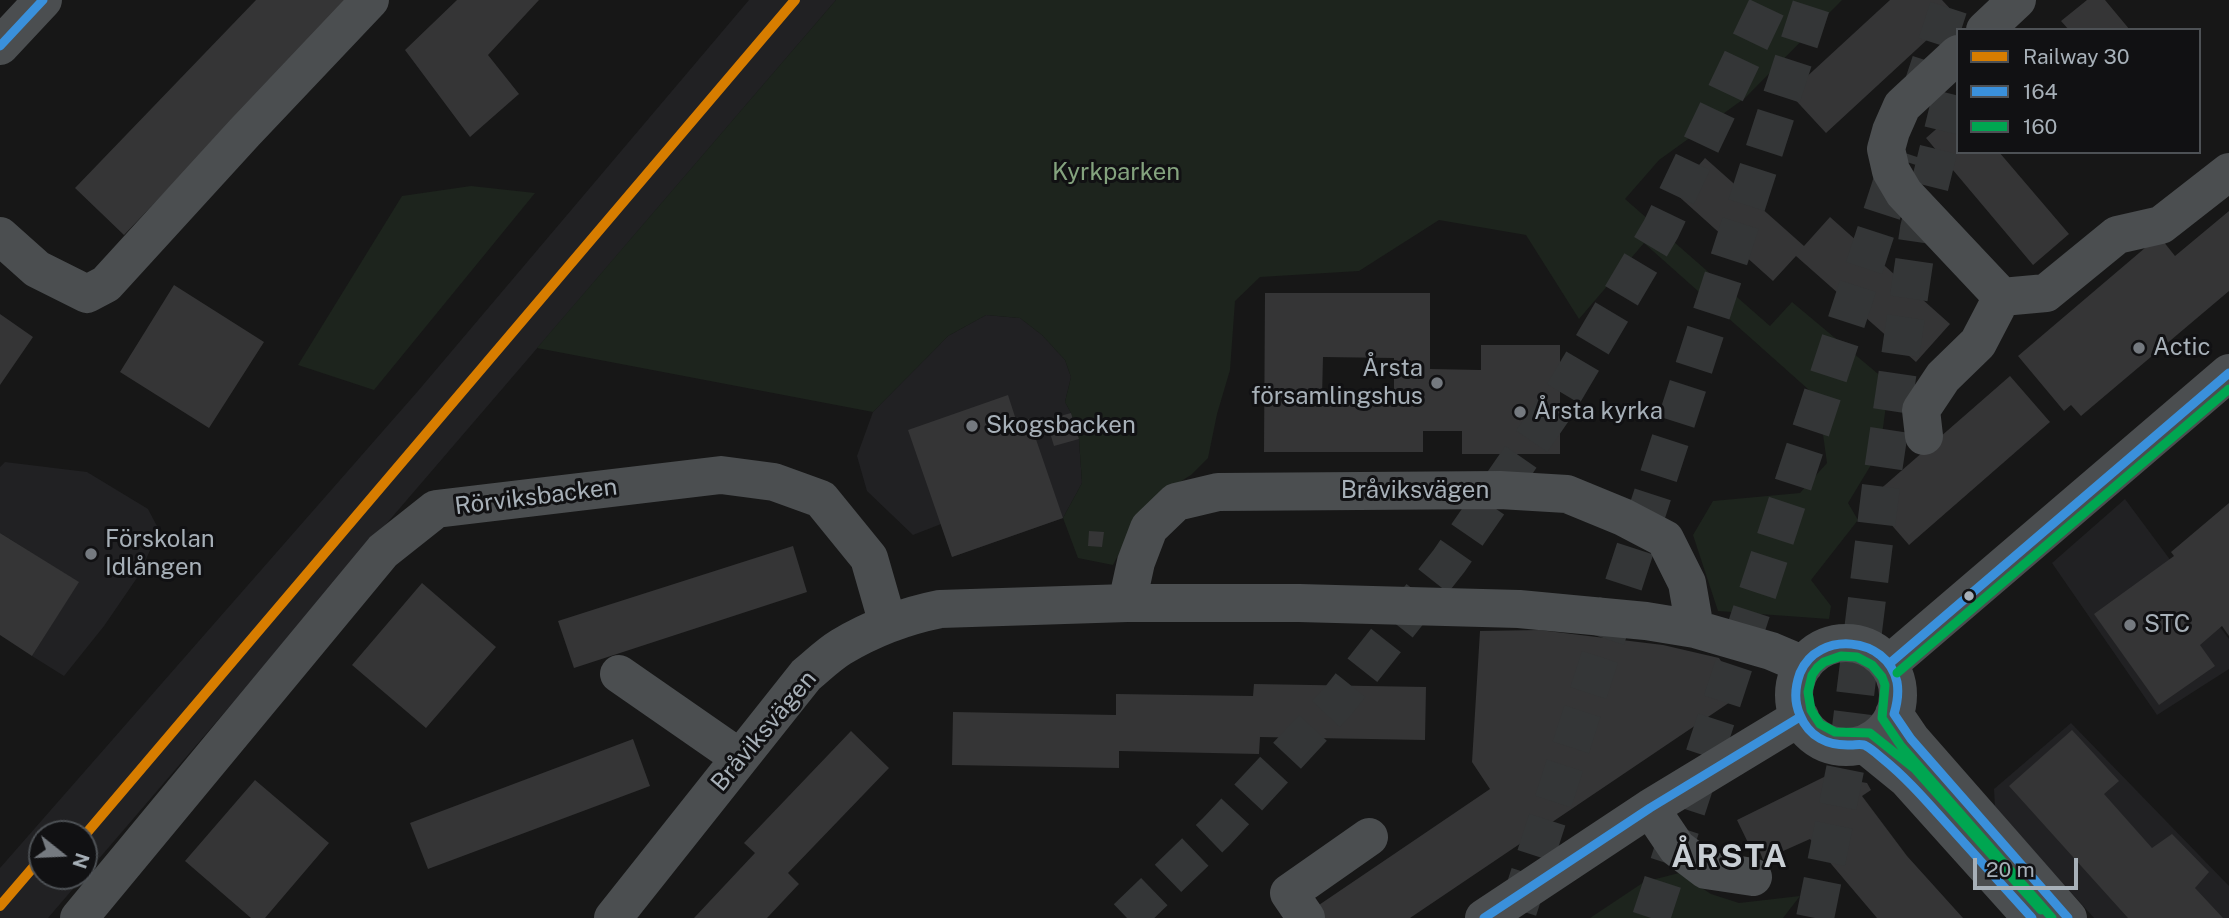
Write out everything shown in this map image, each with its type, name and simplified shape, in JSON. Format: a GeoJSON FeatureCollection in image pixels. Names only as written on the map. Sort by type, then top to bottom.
{"type":"FeatureCollection","features":[{"type":"Feature","properties":{"kind":"street"},"geometry":{"type":"LineString","coordinates":[[0,46],[43,0]]}},
{"type":"Feature","properties":{"kind":"street"},"geometry":{"type":"LineString","coordinates":[[0,236],[37,269],[87,294],[106,284],[370,0]]}},
{"type":"Feature","properties":{"kind":"street"},"geometry":{"type":"LineString","coordinates":[[1986,28],[2017,0]]}},
{"type":"Feature","properties":{"kind":"street"},"geometry":{"type":"LineString","coordinates":[[1956,56],[1902,106],[1886,149],[1891,170],[1904,193],[2002,297]]}},
{"type":"Feature","properties":{"kind":"street"},"geometry":{"type":"LineString","coordinates":[[2002,297],[2046,293],[2117,235],[2161,225],[2229,172]]}},
{"type":"Feature","properties":{"kind":"street"},"geometry":{"type":"LineString","coordinates":[[1924,436],[1921,410],[1943,377],[1978,343],[2002,297]]}},
{"type":"Feature","properties":{"kind":"street"},"geometry":{"type":"LineString","coordinates":[[1889,664],[2229,373]]}},
{"type":"Feature","properties":{"kind":"street","name":"Rörviksbacken"},"geometry":{"type":"LineString","coordinates":[[79,918],[383,551],[436,509],[722,475],[774,482],[821,499],[853,538],[869,558],[888,624]]}},
{"type":"Feature","properties":{"kind":"street","name":"Bråviksvägen"},"geometry":{"type":"LineString","coordinates":[[1127,603],[1136,562],[1149,528],[1176,502],[1218,492],[1500,490],[1567,494],[1623,517],[1665,540],[1687,583],[1695,629]]}},
{"type":"Feature","properties":{"kind":"street","name":"Bråviksvägen"},"geometry":{"type":"LineString","coordinates":[[613,918],[806,675],[840,648],[888,624],[940,609],[1127,603],[1299,603],[1519,609],[1646,621],[1695,629],[1771,650],[1804,666]]}},
{"type":"Feature","properties":{"kind":"street"},"geometry":{"type":"LineString","coordinates":[[1845,643],[1862,645],[1877,652],[1889,664],[1896,680],[1898,697],[1894,714],[1877,737],[1864,744],[1845,747],[1826,743],[1811,733],[1800,717],[1794,700],[1796,682],[1815,653],[1829,646],[1845,643]]}},
{"type":"Feature","properties":{"kind":"street"},"geometry":{"type":"LineString","coordinates":[[619,674],[740,758]]}},
{"type":"Feature","properties":{"kind":"street"},"geometry":{"type":"LineString","coordinates":[[1894,714],[1911,739],[2068,918]]}},
{"type":"Feature","properties":{"kind":"street"},"geometry":{"type":"LineString","coordinates":[[1484,918],[1650,808],[1800,717]]}},
{"type":"Feature","properties":{"kind":"street"},"geometry":{"type":"LineString","coordinates":[[1864,744],[1907,779],[2032,918]]}},
{"type":"Feature","properties":{"kind":"street"},"geometry":{"type":"LineString","coordinates":[[1650,808],[1677,848],[1706,870],[1753,877]]}},
{"type":"Feature","properties":{"kind":"street"},"geometry":{"type":"LineString","coordinates":[[1306,918],[1289,893],[1369,837]]}},
{"type":"Feature","properties":{"kind":"shaded area"},"geometry":{"type":"Polygon","coordinates":[[[749,0],[836,0],[98,860],[98,820],[42,820],[418,391],[749,0]]]}},
{"type":"Feature","properties":{"kind":"shaded area","name":"Skogsbacken"},"geometry":{"type":"Polygon","coordinates":[[[986,315],[1020,318],[1042,335],[1065,360],[1071,377],[1065,402],[1079,439],[1082,483],[1063,518],[952,557],[941,524],[913,535],[867,491],[857,456],[873,412],[948,336],[986,315]]]}},
{"type":"Feature","properties":{"kind":"shaded area","name":"Förskolan Idlången"},"geometry":{"type":"Polygon","coordinates":[[[5,462],[87,472],[148,509],[159,530],[139,575],[104,626],[64,676],[32,656],[78,582],[0,533],[0,467],[5,462]]]}},
{"type":"Feature","properties":{"kind":"shaded area"},"geometry":{"type":"Polygon","coordinates":[[[2125,499],[2229,639],[2229,669],[2157,715],[2052,563],[2125,499]]]}},
{"type":"Feature","properties":{"kind":"shaded area"},"geometry":{"type":"Polygon","coordinates":[[[2071,723],[2229,886],[2229,918],[2094,918],[1995,808],[1994,789],[2071,723]]]}},
{"type":"Feature","properties":{"kind":"shaded area"},"geometry":{"type":"Polygon","coordinates":[[[28,836],[28,890],[72,890],[48,918],[0,918],[0,868],[28,836]]]}},
{"type":"Feature","properties":{"kind":"green space","name":"Kyrkparken"},"geometry":{"type":"Polygon","coordinates":[[[836,0],[1842,0],[1745,98],[1659,160],[1625,199],[1770,326],[1792,302],[1889,383],[1880,450],[1848,503],[1858,520],[1811,580],[1831,606],[1829,619],[1718,611],[1693,535],[1713,501],[1800,493],[1827,463],[1818,398],[1644,243],[1579,319],[1526,235],[1439,220],[1359,271],[1260,277],[1235,301],[1230,370],[1208,458],[1191,475],[1170,488],[1135,523],[1113,565],[1078,558],[1063,518],[1082,483],[1079,439],[1065,402],[1071,377],[1065,360],[1042,335],[1020,318],[986,315],[948,336],[873,412],[537,348],[836,0]]]}},
{"type":"Feature","properties":{"kind":"green space"},"geometry":{"type":"Polygon","coordinates":[[[471,186],[535,193],[374,390],[298,365],[402,196],[471,186]]]}},
{"type":"Feature","properties":{"kind":"green space"},"geometry":{"type":"Polygon","coordinates":[[[1679,873],[1711,894],[1739,903],[1800,896],[1783,918],[1590,918],[1644,882],[1679,873]]]}},
{"type":"Feature","properties":{"kind":"building"},"geometry":{"type":"Polygon","coordinates":[[[256,0],[348,0],[124,235],[75,188],[256,0]]]}},
{"type":"Feature","properties":{"kind":"building"},"geometry":{"type":"Polygon","coordinates":[[[457,0],[539,0],[488,55],[519,94],[470,137],[405,50],[457,0]]]}},
{"type":"Feature","properties":{"kind":"building"},"geometry":{"type":"Polygon","coordinates":[[[1890,0],[1942,0],[1955,14],[1826,133],[1789,93],[1890,0]]]}},
{"type":"Feature","properties":{"kind":"building"},"geometry":{"type":"Polygon","coordinates":[[[2087,0],[2105,0],[2128,28],[2067,28],[2061,21],[2087,0]]]}},
{"type":"Feature","properties":{"kind":"building"},"geometry":{"type":"Polygon","coordinates":[[[1956,112],[1956,154],[2001,154],[2069,234],[2033,265],[1926,138],[1956,112]]]}},
{"type":"Feature","properties":{"kind":"building"},"geometry":{"type":"Polygon","coordinates":[[[1705,158],[1804,246],[1830,217],[1950,324],[1916,362],[1796,256],[1773,281],[1675,193],[1705,158]]]}},
{"type":"Feature","properties":{"kind":"building"},"geometry":{"type":"Polygon","coordinates":[[[2229,211],[2229,291],[2081,416],[2071,405],[2064,411],[2018,356],[2159,236],[2175,256],[2229,211]]]}},
{"type":"Feature","properties":{"kind":"building"},"geometry":{"type":"Polygon","coordinates":[[[174,285],[264,342],[209,428],[120,372],[174,285]]]}},
{"type":"Feature","properties":{"kind":"building","name":"Årsta församlingshus"},"geometry":{"type":"Polygon","coordinates":[[[1265,293],[1430,293],[1430,369],[1481,370],[1481,345],[1560,345],[1560,454],[1462,454],[1462,431],[1423,431],[1423,452],[1264,452],[1265,293]],[[1323,357],[1322,397],[1394,398],[1394,358],[1323,357]]]}},
{"type":"Feature","properties":{"kind":"building"},"geometry":{"type":"Polygon","coordinates":[[[0,314],[33,337],[0,385],[0,314]]]}},
{"type":"Feature","properties":{"kind":"building"},"geometry":{"type":"Polygon","coordinates":[[[2010,376],[2050,422],[1909,545],[1869,499],[2010,376]]]}},
{"type":"Feature","properties":{"kind":"building"},"geometry":{"type":"Polygon","coordinates":[[[1008,395],[1017,423],[1029,419],[1063,518],[952,557],[908,430],[1008,395]]]}},
{"type":"Feature","properties":{"kind":"building"},"geometry":{"type":"Polygon","coordinates":[[[1071,413],[1079,439],[1054,446],[1046,420],[1071,413]]]}},
{"type":"Feature","properties":{"kind":"building"},"geometry":{"type":"Polygon","coordinates":[[[2229,503],[2229,636],[2222,626],[2200,645],[2215,666],[2159,705],[2094,614],[2174,556],[2171,552],[2229,503]]]}},
{"type":"Feature","properties":{"kind":"building"},"geometry":{"type":"Polygon","coordinates":[[[1089,531],[1104,532],[1102,547],[1088,546],[1089,531]]]}},
{"type":"Feature","properties":{"kind":"building"},"geometry":{"type":"Polygon","coordinates":[[[0,533],[79,582],[32,656],[0,635],[0,533]]]}},
{"type":"Feature","properties":{"kind":"building"},"geometry":{"type":"Polygon","coordinates":[[[793,546],[807,592],[574,668],[558,621],[793,546]]]}},
{"type":"Feature","properties":{"kind":"building"},"geometry":{"type":"Polygon","coordinates":[[[422,583],[496,647],[426,728],[352,665],[422,583]]]}},
{"type":"Feature","properties":{"kind":"building"},"geometry":{"type":"Polygon","coordinates":[[[1539,630],[1663,645],[1719,658],[1742,694],[1410,918],[1319,918],[1313,909],[1490,789],[1472,762],[1480,631],[1539,630]]]}},
{"type":"Feature","properties":{"kind":"building"},"geometry":{"type":"Polygon","coordinates":[[[1254,684],[1426,687],[1425,740],[1260,737],[1259,754],[1119,751],[1119,768],[952,765],[953,712],[1116,715],[1116,694],[1253,696],[1254,684]]]}},
{"type":"Feature","properties":{"kind":"building"},"geometry":{"type":"Polygon","coordinates":[[[2072,730],[2119,781],[2104,794],[2152,848],[2172,834],[2209,872],[2195,888],[2223,918],[2128,918],[2009,786],[2072,730]]]}},
{"type":"Feature","properties":{"kind":"building"},"geometry":{"type":"Polygon","coordinates":[[[851,731],[889,768],[788,873],[799,884],[767,918],[694,918],[755,853],[744,843],[851,731]]]}},
{"type":"Feature","properties":{"kind":"building"},"geometry":{"type":"Polygon","coordinates":[[[633,739],[650,786],[428,869],[410,823],[633,739]]]}},
{"type":"Feature","properties":{"kind":"building"},"geometry":{"type":"Polygon","coordinates":[[[1826,776],[1867,783],[1871,790],[1862,796],[1907,856],[1963,918],[1877,918],[1810,839],[1763,860],[1760,852],[1754,855],[1737,820],[1826,776]]]}},
{"type":"Feature","properties":{"kind":"building"},"geometry":{"type":"Polygon","coordinates":[[[255,780],[329,843],[265,918],[251,918],[185,861],[255,780]]]}},
{"type":"Feature","properties":{"kind":"tunnel"},"geometry":{"type":"LineString","coordinates":[[1127,918],[1216,832],[1338,701],[1449,561],[1556,406],[1661,229],[1770,0]]}},
{"type":"Feature","properties":{"kind":"tunnel"},"geometry":{"type":"LineString","coordinates":[[1518,910],[1813,0]]}},
{"type":"Feature","properties":{"kind":"tunnel"},"geometry":{"type":"LineString","coordinates":[[1919,98],[1951,0]]}},
{"type":"Feature","properties":{"kind":"tunnel"},"geometry":{"type":"LineString","coordinates":[[1815,918],[1847,760],[1882,478],[1919,229],[1956,78]]}},
{"type":"Feature","properties":{"kind":"tunnel"},"geometry":{"type":"LineString","coordinates":[[1651,918],[1902,152]]}},
{"type":"Feature","properties":{"kind":"rail line","name":"30"},"geometry":{"type":"LineString","coordinates":[[98,820],[795,0]]}},
{"type":"Feature","properties":{"kind":"rail line","name":"30"},"geometry":{"type":"LineString","coordinates":[[0,906],[28,873]]}},
{"type":"Feature","properties":{"kind":"transit line","name":"164"},"geometry":{"type":"LineString","coordinates":[[0,46],[43,0]]}},
{"type":"Feature","properties":{"kind":"transit line","name":"164"},"geometry":{"type":"LineString","coordinates":[[1889,664],[2229,373]]}},
{"type":"Feature","properties":{"kind":"transit line","name":"160"},"geometry":{"type":"LineString","coordinates":[[1897,673],[2229,389]]}},
{"type":"Feature","properties":{"kind":"transit line","name":"164"},"geometry":{"type":"LineString","coordinates":[[2032,918],[1891,765],[1864,745],[1827,742],[1809,729],[1798,710],[1796,694],[1800,673],[1809,659],[1821,650],[1852,644],[1880,655],[1891,667],[1897,682],[1894,714],[1911,739],[2068,918]]}},
{"type":"Feature","properties":{"kind":"transit line","name":"160"},"geometry":{"type":"LineString","coordinates":[[2041,910],[1915,769],[1870,733],[1835,732],[1820,724],[1811,710],[1808,692],[1812,675],[1817,668],[1824,662],[1841,656],[1857,657],[1872,665],[1885,685],[1882,718],[1901,746],[2052,918]]}},
{"type":"Feature","properties":{"kind":"transit line","name":"164"},"geometry":{"type":"LineString","coordinates":[[1484,918],[1650,808],[1800,717]]}},
{"type":"Feature","properties":{"kind":"place","name":"Actic"},"geometry":{"type":"Point","coordinates":[2139,348]}},
{"type":"Feature","properties":{"kind":"place","name":"Årsta församlingshus"},"geometry":{"type":"Point","coordinates":[1437,383]}},
{"type":"Feature","properties":{"kind":"place","name":"Årsta kyrka"},"geometry":{"type":"Point","coordinates":[1520,412]}},
{"type":"Feature","properties":{"kind":"place","name":"Skogsbacken"},"geometry":{"type":"Point","coordinates":[972,426]}},
{"type":"Feature","properties":{"kind":"place","name":"Förskolan Idlången"},"geometry":{"type":"Point","coordinates":[91,554]}},
{"type":"Feature","properties":{"kind":"place","name":"STC"},"geometry":{"type":"Point","coordinates":[2130,625]}},
{"type":"Feature","properties":{"kind":"district","name":"ÅRSTA"},"geometry":{"type":"Point","coordinates":[1730,857]}}]}
